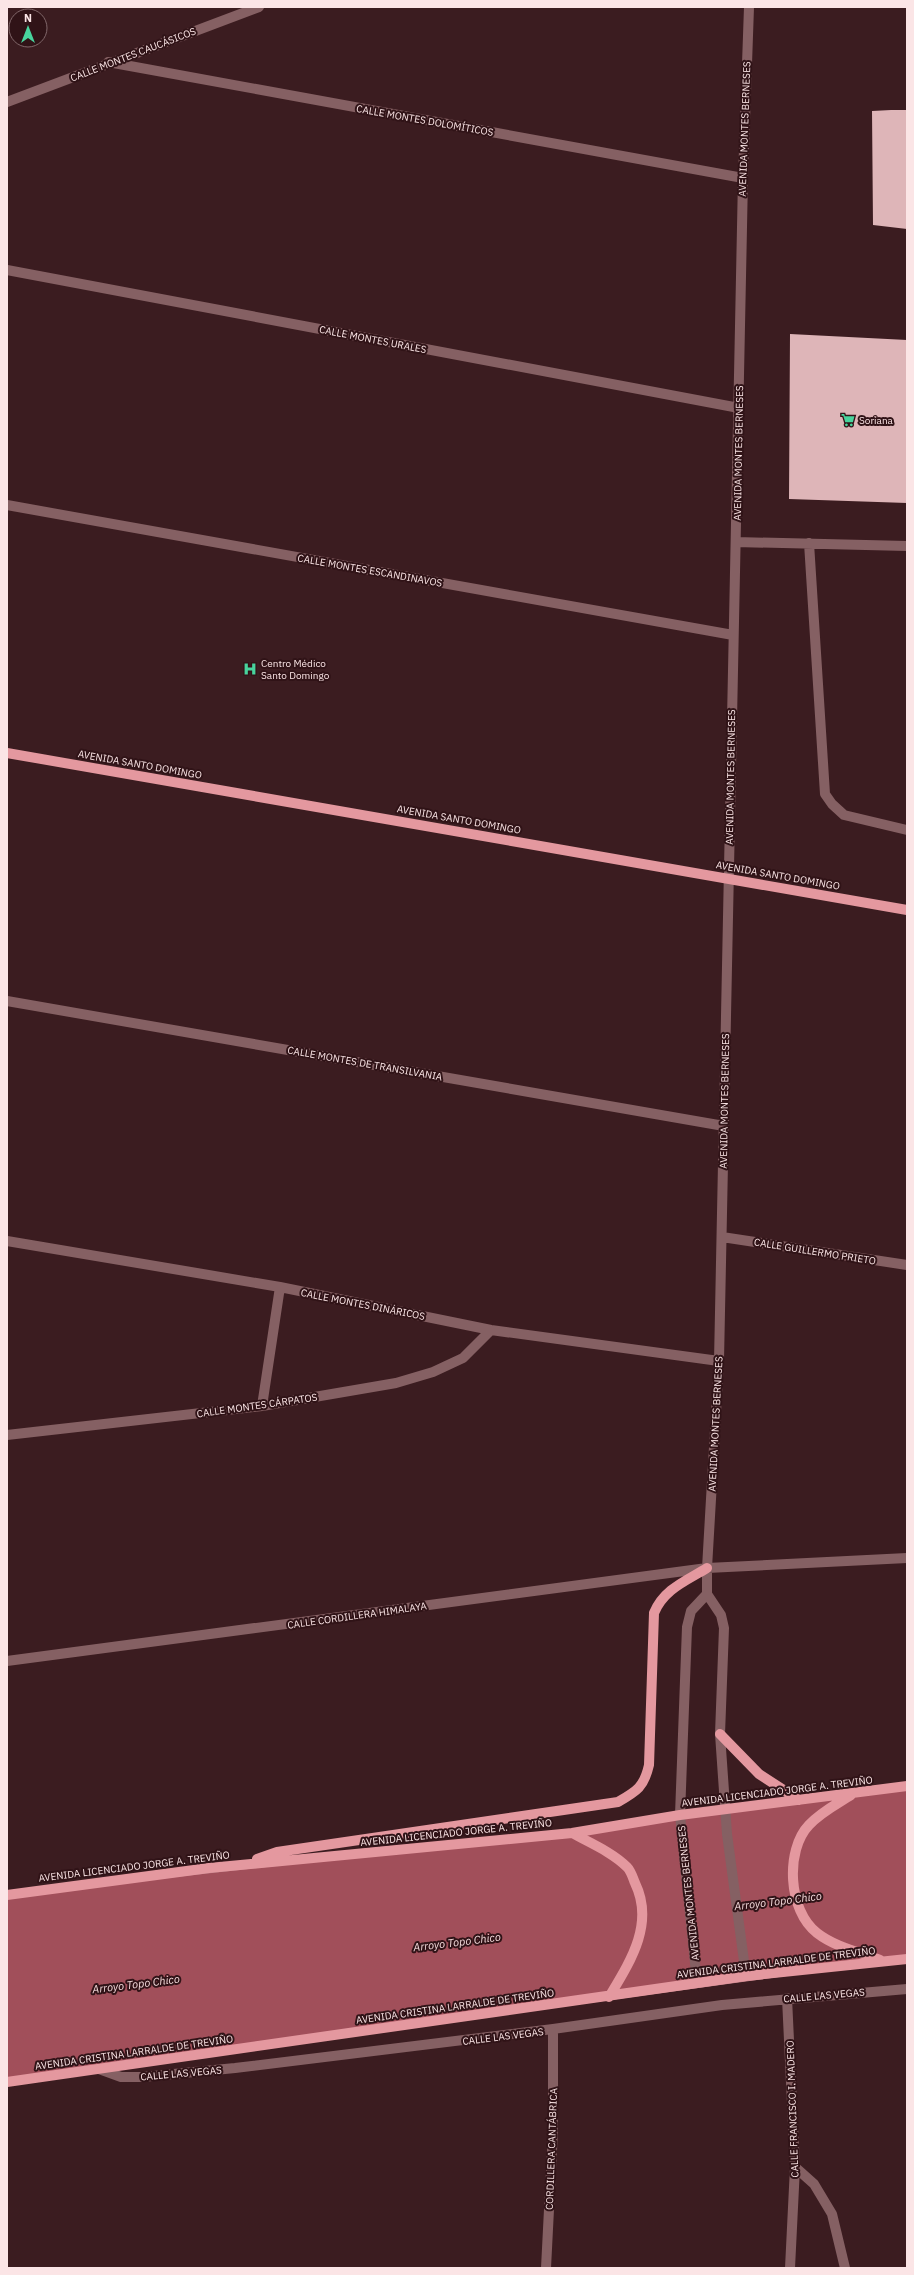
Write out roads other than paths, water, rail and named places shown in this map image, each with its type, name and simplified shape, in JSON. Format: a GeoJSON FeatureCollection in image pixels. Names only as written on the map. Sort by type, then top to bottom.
{"type":"FeatureCollection","features":[{"type":"Feature","properties":{"kind":"main road","name":"AVENIDA SANTO DOMINGO"},"geometry":{"type":"LineString","coordinates":[[7,753],[907,910]]}},
{"type":"Feature","properties":{"kind":"main road"},"geometry":{"type":"LineString","coordinates":[[209,1868],[250,1861],[278,1852],[618,1802],[637,1791],[646,1778],[648,1765],[654,1613],[659,1601],[673,1588],[707,1568]]}},
{"type":"Feature","properties":{"kind":"main road"},"geometry":{"type":"LineString","coordinates":[[720,1734],[755,1770],[771,1784],[799,1800]]}},
{"type":"Feature","properties":{"kind":"main road","name":"AVENIDA LICENCIADO JORGE A. TREVIÑO"},"geometry":{"type":"LineString","coordinates":[[7,1894],[209,1868],[572,1833],[680,1815],[907,1786]]}},
{"type":"Feature","properties":{"kind":"main road"},"geometry":{"type":"LineString","coordinates":[[855,1793],[829,1809],[809,1825],[799,1842],[793,1869],[794,1896],[801,1912],[815,1932],[830,1942],[884,1961]]}},
{"type":"Feature","properties":{"kind":"main road"},"geometry":{"type":"LineString","coordinates":[[572,1833],[602,1849],[628,1868],[638,1888],[644,1911],[643,1927],[625,1971],[609,1997]]}},
{"type":"Feature","properties":{"kind":"main road","name":"AVENIDA CRISTINA LARRALDE DE TREVIÑO"},"geometry":{"type":"LineString","coordinates":[[7,2082],[609,1997],[746,1976],[884,1961],[907,1960]]}},
{"type":"Feature","properties":{"kind":"street","name":"CALLE MONTES CAUCÁSICOS"},"geometry":{"type":"LineString","coordinates":[[7,102],[108,62],[259,7]]}},
{"type":"Feature","properties":{"kind":"street","name":"AVENIDA MONTES BERNESES"},"geometry":{"type":"LineString","coordinates":[[697,1984],[680,1815],[687,1627],[691,1611],[707,1594],[707,1568],[719,1361],[727,878],[739,408],[742,178],[748,7]]}},
{"type":"Feature","properties":{"kind":"street","name":"CALLE MONTES DOLOMÍTICOS"},"geometry":{"type":"LineString","coordinates":[[108,62],[742,178]]}},
{"type":"Feature","properties":{"kind":"street","name":"CALLE MONTES URALES"},"geometry":{"type":"LineString","coordinates":[[7,270],[739,408]]}},
{"type":"Feature","properties":{"kind":"street","name":"CALLE MONTES ESCANDINAVOS"},"geometry":{"type":"LineString","coordinates":[[7,505],[733,635]]}},
{"type":"Feature","properties":{"kind":"street"},"geometry":{"type":"LineString","coordinates":[[736,542],[809,542],[907,546]]}},
{"type":"Feature","properties":{"kind":"street"},"geometry":{"type":"LineString","coordinates":[[809,542],[825,794],[832,804],[844,815],[907,830]]}},
{"type":"Feature","properties":{"kind":"street","name":"CALLE MONTES DE TRANSILVANIA"},"geometry":{"type":"LineString","coordinates":[[7,1001],[724,1126]]}},
{"type":"Feature","properties":{"kind":"street","name":"CALLE GUILLERMO PRIETO"},"geometry":{"type":"LineString","coordinates":[[722,1237],[907,1265]]}},
{"type":"Feature","properties":{"kind":"street","name":"CALLE MONTES DINÁRICOS"},"geometry":{"type":"LineString","coordinates":[[7,1241],[280,1288],[491,1330],[719,1361]]}},
{"type":"Feature","properties":{"kind":"street"},"geometry":{"type":"LineString","coordinates":[[262,1406],[280,1288]]}},
{"type":"Feature","properties":{"kind":"street","name":"CALLE MONTES CÁRPATOS"},"geometry":{"type":"LineString","coordinates":[[7,1435],[262,1406],[396,1384],[433,1372],[463,1358],[491,1330]]}},
{"type":"Feature","properties":{"kind":"street","name":"CALLE CORDILLERA HIMALAYA"},"geometry":{"type":"LineString","coordinates":[[7,1661],[707,1568],[907,1558]]}},
{"type":"Feature","properties":{"kind":"street"},"geometry":{"type":"LineString","coordinates":[[707,1594],[721,1616],[724,1628],[720,1734],[727,1834],[746,1976]]}},
{"type":"Feature","properties":{"kind":"street","name":"CALLE LAS VEGAS"},"geometry":{"type":"LineString","coordinates":[[99,2069],[121,2076],[143,2077],[235,2068],[554,2029],[722,2005],[787,1998],[907,1989]]}},
{"type":"Feature","properties":{"kind":"street","name":"CALLE FRANCISCO I. MADERO"},"geometry":{"type":"LineString","coordinates":[[787,1998],[796,2167],[790,2268]]}},
{"type":"Feature","properties":{"kind":"street","name":"CORDILLERA CANTÁBRICA"},"geometry":{"type":"LineString","coordinates":[[546,2268],[553,2131],[554,2029]]}},
{"type":"Feature","properties":{"kind":"street"},"geometry":{"type":"LineString","coordinates":[[796,2167],[814,2184],[832,2214],[845,2268]]}},
{"type":"Feature","properties":{"kind":"water","name":"Arroyo Topo Chico"},"geometry":{"type":"Polygon","coordinates":[[[907,1786],[907,1959],[7,2082],[7,1895],[572,1833],[907,1786]]]}},
{"type":"Feature","properties":{"kind":"place","name":"Soriana"},"geometry":{"type":"Point","coordinates":[848,420]}},
{"type":"Feature","properties":{"kind":"place","name":"Centro Médico Santo Domingo"},"geometry":{"type":"Point","coordinates":[250,669]}}]}
